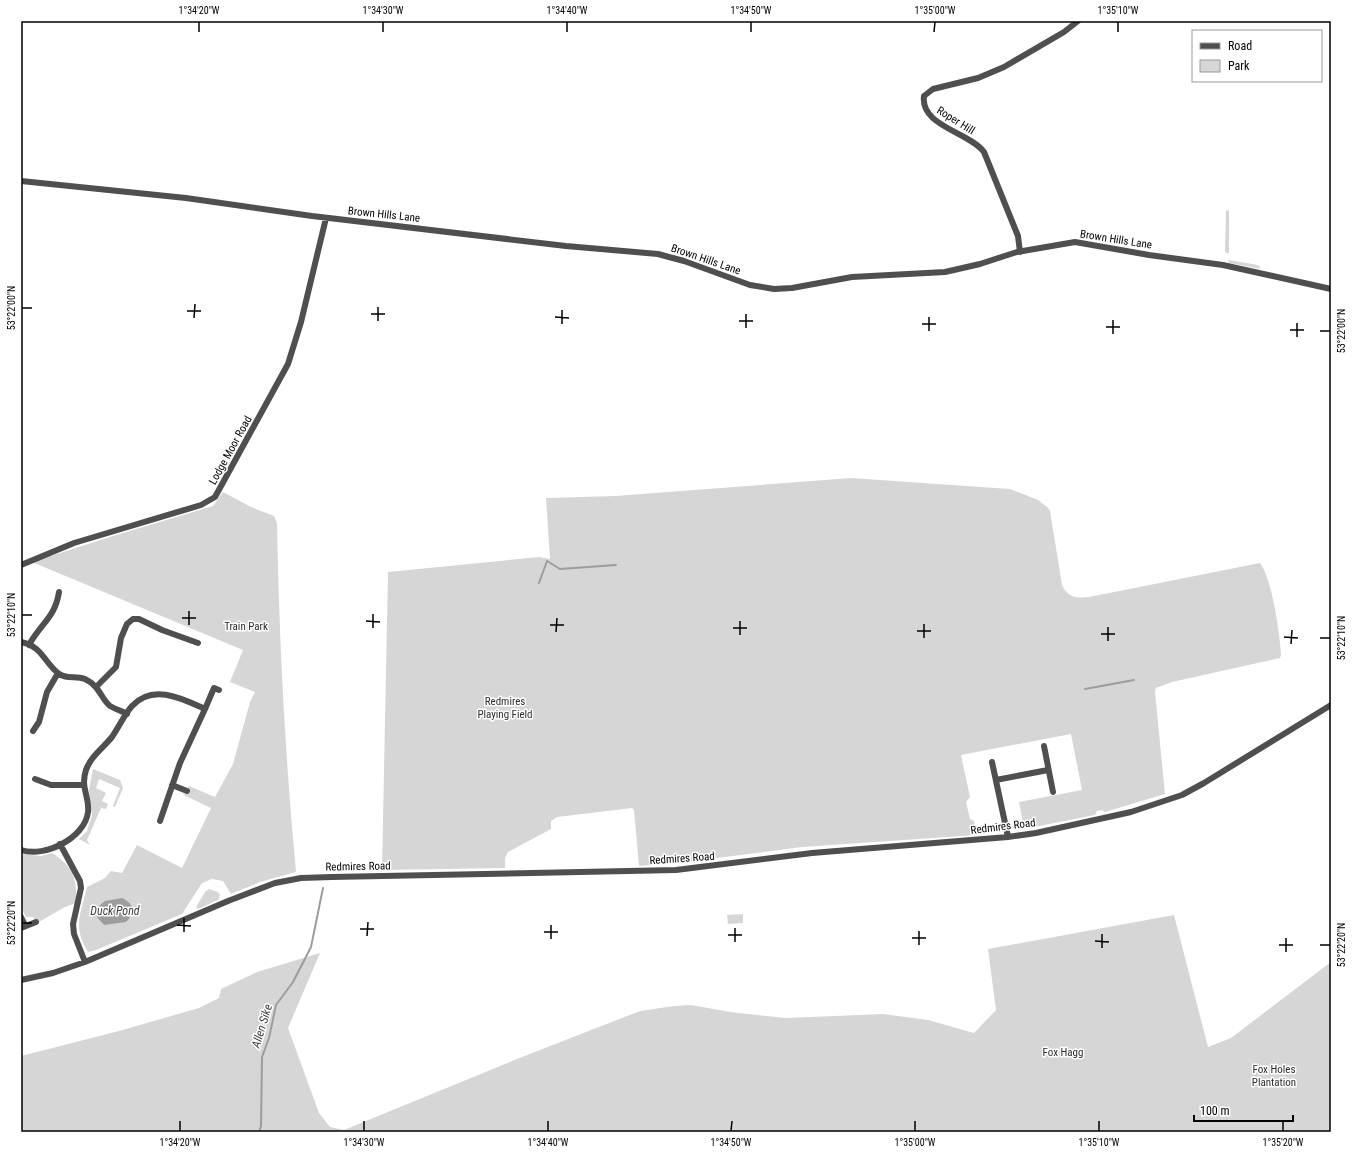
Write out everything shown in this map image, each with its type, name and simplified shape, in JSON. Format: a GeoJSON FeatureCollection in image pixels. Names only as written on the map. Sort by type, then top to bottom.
{"type":"FeatureCollection","features":[{"type":"Feature","properties":{"kind":"street","name":"Roper Hill"},"geometry":{"type":"LineString","coordinates":[[1020,252],[1018,236],[984,152],[975,143],[940,124],[930,116],[924,106],[924,96],[933,89],[978,78],[1004,67],[1064,32],[1078,21]]}},
{"type":"Feature","properties":{"kind":"street","name":"Brown Hills Lane"},"geometry":{"type":"LineString","coordinates":[[21,181],[186,198],[326,218],[566,246],[658,254],[684,261],[750,285],[774,289],[792,288],[852,277],[945,272],[980,264],[1020,252],[1068,243],[1085,244],[1149,255],[1223,265],[1331,289]]}},
{"type":"Feature","properties":{"kind":"street","name":"Lodge Moor Road"},"geometry":{"type":"LineString","coordinates":[[21,565],[74,543],[201,505],[213,499],[220,489],[288,364],[301,322],[326,218]]}},
{"type":"Feature","properties":{"kind":"street"},"geometry":{"type":"LineString","coordinates":[[29,645],[36,631],[51,616],[56,607],[58,592]]}},
{"type":"Feature","properties":{"kind":"street"},"geometry":{"type":"LineString","coordinates":[[96,687],[116,667],[121,638],[127,624],[133,619],[139,618],[198,643]]}},
{"type":"Feature","properties":{"kind":"street"},"geometry":{"type":"LineString","coordinates":[[21,642],[42,653],[58,673],[64,676],[83,678],[96,687],[110,706],[127,714]]}},
{"type":"Feature","properties":{"kind":"street"},"geometry":{"type":"LineString","coordinates":[[33,731],[39,722],[47,692],[58,673]]}},
{"type":"Feature","properties":{"kind":"street"},"geometry":{"type":"LineString","coordinates":[[160,821],[181,760],[205,709],[217,689]]}},
{"type":"Feature","properties":{"kind":"street"},"geometry":{"type":"LineString","coordinates":[[21,850],[27,852],[41,852],[60,844],[76,834],[86,822],[88,811],[84,777],[90,761],[111,737],[133,706],[141,699],[152,694],[162,694],[172,696],[205,709]]}},
{"type":"Feature","properties":{"kind":"street","name":"Redmires Road"},"geometry":{"type":"LineString","coordinates":[[21,980],[53,973],[85,962],[228,900],[276,883],[301,878],[676,870],[812,853],[1008,837],[1097,820],[1171,800],[1204,783],[1331,706]]}},
{"type":"Feature","properties":{"kind":"street"},"geometry":{"type":"LineString","coordinates":[[1044,746],[1053,792]]}},
{"type":"Feature","properties":{"kind":"street"},"geometry":{"type":"LineString","coordinates":[[992,762],[1008,837]]}},
{"type":"Feature","properties":{"kind":"street"},"geometry":{"type":"LineString","coordinates":[[996,780],[1048,770]]}},
{"type":"Feature","properties":{"kind":"street"},"geometry":{"type":"LineString","coordinates":[[35,779],[51,785],[84,785]]}},
{"type":"Feature","properties":{"kind":"street"},"geometry":{"type":"LineString","coordinates":[[172,786],[187,791]]}},
{"type":"Feature","properties":{"kind":"street"},"geometry":{"type":"LineString","coordinates":[[60,844],[80,881],[82,888],[73,924],[74,934],[85,962]]}},
{"type":"Feature","properties":{"kind":"street"},"geometry":{"type":"LineString","coordinates":[[21,917],[23,927],[36,922]]}},
{"type":"Feature","properties":{"kind":"green space"},"geometry":{"type":"Polygon","coordinates":[[[1229,210],[1229,253],[1226,253],[1226,211],[1229,210]]]}},
{"type":"Feature","properties":{"kind":"green space"},"geometry":{"type":"Polygon","coordinates":[[[1229,260],[1258,265],[1261,269],[1230,263],[1228,262],[1229,260]]]}},
{"type":"Feature","properties":{"kind":"green space","name":"Redmires Playing Field"},"geometry":{"type":"Polygon","coordinates":[[[851,478],[1010,489],[1038,500],[1050,511],[1062,585],[1070,595],[1076,597],[1089,597],[1260,563],[1268,581],[1275,607],[1281,655],[1280,658],[1172,682],[1156,688],[1155,692],[1165,794],[1105,812],[1102,810],[1097,811],[1095,815],[1024,829],[1019,802],[1082,790],[1071,734],[961,755],[970,797],[966,802],[970,819],[974,821],[977,835],[802,847],[678,863],[639,866],[634,810],[632,808],[557,817],[551,821],[551,829],[508,852],[505,858],[505,868],[382,870],[388,572],[539,557],[550,559],[546,498],[615,496],[851,478]]]}},
{"type":"Feature","properties":{"kind":"green space","name":"Train Park"},"geometry":{"type":"Polygon","coordinates":[[[223,492],[251,507],[274,516],[277,523],[283,698],[296,872],[260,882],[231,894],[223,881],[212,879],[202,883],[182,914],[88,952],[80,935],[79,927],[80,913],[87,887],[105,878],[111,871],[122,873],[137,845],[182,868],[211,808],[184,795],[189,786],[215,797],[233,764],[250,702],[255,692],[230,682],[243,650],[32,562],[213,506],[223,492]]]}},
{"type":"Feature","properties":{"kind":"green space"},"geometry":{"type":"Polygon","coordinates":[[[93,769],[120,780],[123,788],[115,807],[113,806],[120,788],[99,779],[96,788],[106,793],[102,801],[108,804],[106,809],[101,808],[87,840],[90,845],[79,839],[87,831],[92,815],[89,790],[93,769]]]}},
{"type":"Feature","properties":{"kind":"green space"},"geometry":{"type":"Polygon","coordinates":[[[52,853],[69,868],[75,880],[76,903],[65,907],[37,923],[33,917],[26,917],[21,907],[21,854],[41,856],[52,853]]]}},
{"type":"Feature","properties":{"kind":"green space"},"geometry":{"type":"Polygon","coordinates":[[[209,889],[218,892],[220,895],[218,900],[198,909],[196,907],[205,892],[209,889]]]}},
{"type":"Feature","properties":{"kind":"green space"},"geometry":{"type":"Polygon","coordinates":[[[743,914],[743,923],[728,924],[727,915],[743,914]]]}},
{"type":"Feature","properties":{"kind":"green space","name":"Fox Hagg"},"geometry":{"type":"Polygon","coordinates":[[[1174,915],[1208,1047],[1231,1038],[1331,962],[1331,1132],[21,1132],[21,1056],[119,1031],[199,1008],[219,998],[221,989],[257,972],[320,953],[288,1028],[319,1113],[330,1127],[344,1130],[527,1055],[640,1011],[691,1005],[730,1012],[786,1018],[883,1014],[928,1020],[974,1033],[996,1010],[988,949],[1174,915]]]}},
{"type":"Feature","properties":{"kind":"water","name":"Duck Pond"},"geometry":{"type":"Polygon","coordinates":[[[122,898],[129,903],[132,909],[129,919],[126,922],[104,925],[97,917],[98,907],[105,901],[122,898]]]}},
{"type":"Feature","properties":{"kind":"waterway"},"geometry":{"type":"LineString","coordinates":[[539,583],[547,561],[560,569],[616,565]]}},
{"type":"Feature","properties":{"kind":"waterway"},"geometry":{"type":"LineString","coordinates":[[1085,689],[1134,680]]}},
{"type":"Feature","properties":{"kind":"waterway","name":"Allen Sike"},"geometry":{"type":"LineString","coordinates":[[259,1132],[261,1126],[262,1057],[269,1038],[276,1005],[293,982],[311,947],[323,888]]}},
{"type":"Feature","properties":{"kind":"park label","name":"Fox Holes Plantation"},"geometry":{"type":"Point","coordinates":[1274,1075]}}]}
